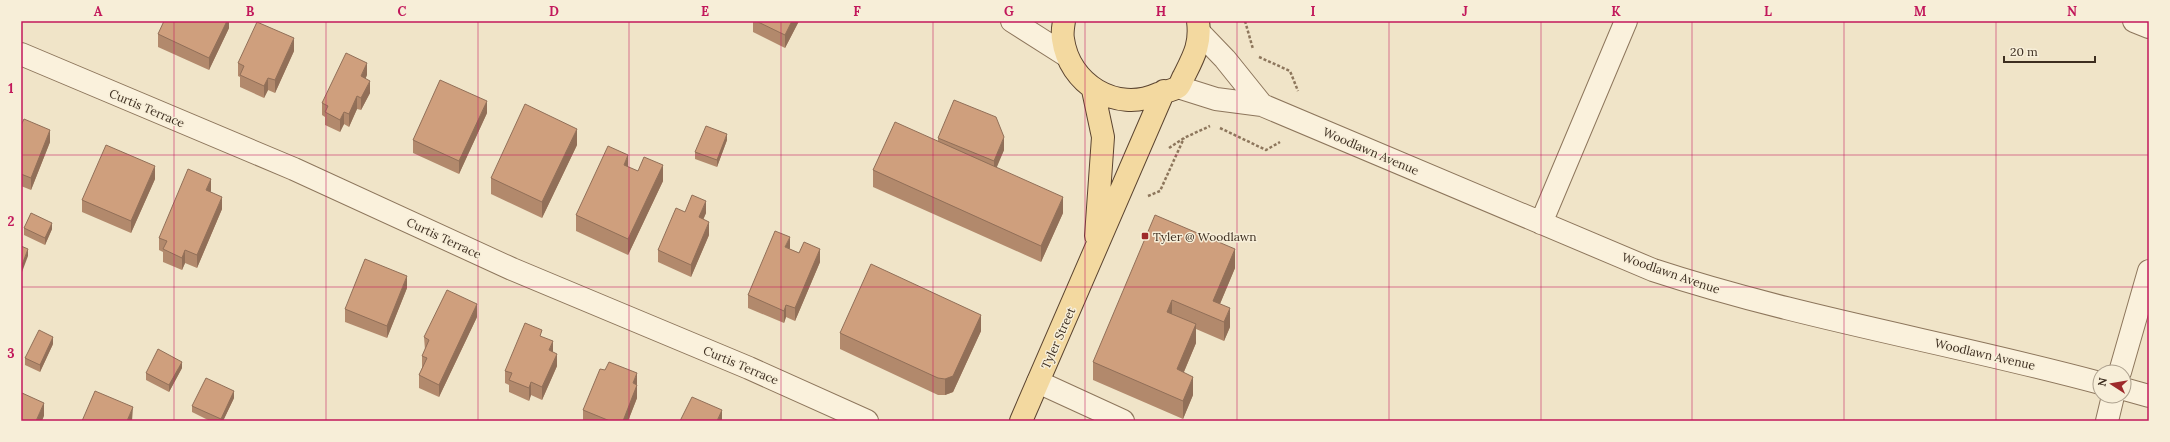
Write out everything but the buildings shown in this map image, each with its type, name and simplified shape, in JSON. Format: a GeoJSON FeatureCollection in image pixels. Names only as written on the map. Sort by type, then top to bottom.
{"type":"FeatureCollection","features":[{"type":"Feature","properties":{"kind":"main road"},"geometry":{"type":"LineString","coordinates":[[1064,21],[1062,38],[1067,56],[1077,75],[1093,90],[1110,98],[1129,101],[1148,99],[1171,89]]}},
{"type":"Feature","properties":{"kind":"main road","name":"Tyler Street"},"geometry":{"type":"LineString","coordinates":[[1021,421],[1094,255],[1142,140],[1171,89],[1195,56],[1199,27]]}},
{"type":"Feature","properties":{"kind":"main road","name":"Tyler Street"},"geometry":{"type":"LineString","coordinates":[[1093,90],[1103,137],[1094,255]]}},
{"type":"Feature","properties":{"kind":"street"},"geometry":{"type":"LineString","coordinates":[[1012,21],[1067,56]]}},
{"type":"Feature","properties":{"kind":"street"},"geometry":{"type":"LineString","coordinates":[[1541,223],[1626,21]]}},
{"type":"Feature","properties":{"kind":"street"},"geometry":{"type":"LineString","coordinates":[[2134,21],[2149,27]]}},
{"type":"Feature","properties":{"kind":"street","name":"Woodlawn Avenue"},"geometry":{"type":"LineString","coordinates":[[1199,27],[1262,105]]}},
{"type":"Feature","properties":{"kind":"street","name":"Curtis Terrace"},"geometry":{"type":"LineString","coordinates":[[21,54],[294,169],[512,269],[749,368],[867,421]]}},
{"type":"Feature","properties":{"kind":"street","name":"Woodlawn Avenue"},"geometry":{"type":"LineString","coordinates":[[1171,89],[1216,99],[1262,105],[1653,270],[1709,288],[2030,364],[2092,381]]}},
{"type":"Feature","properties":{"kind":"street"},"geometry":{"type":"LineString","coordinates":[[2122,364],[2149,271]]}},
{"type":"Feature","properties":{"kind":"street"},"geometry":{"type":"LineString","coordinates":[[1038,382],[1123,421]]}},
{"type":"Feature","properties":{"kind":"street"},"geometry":{"type":"LineString","coordinates":[[2132,391],[2149,396]]}},
{"type":"Feature","properties":{"kind":"street"},"geometry":{"type":"LineString","coordinates":[[2107,421],[2111,404]]}},
{"type":"Feature","properties":{"kind":"path"},"geometry":{"type":"LineString","coordinates":[[1166,151],[1184,138],[1213,124],[1266,150],[1312,126],[1290,71],[1255,56],[1245,21]]}},
{"type":"Feature","properties":{"kind":"place","name":"Tyler @ Woodlawn"},"geometry":{"type":"Point","coordinates":[1145,236]}}]}
